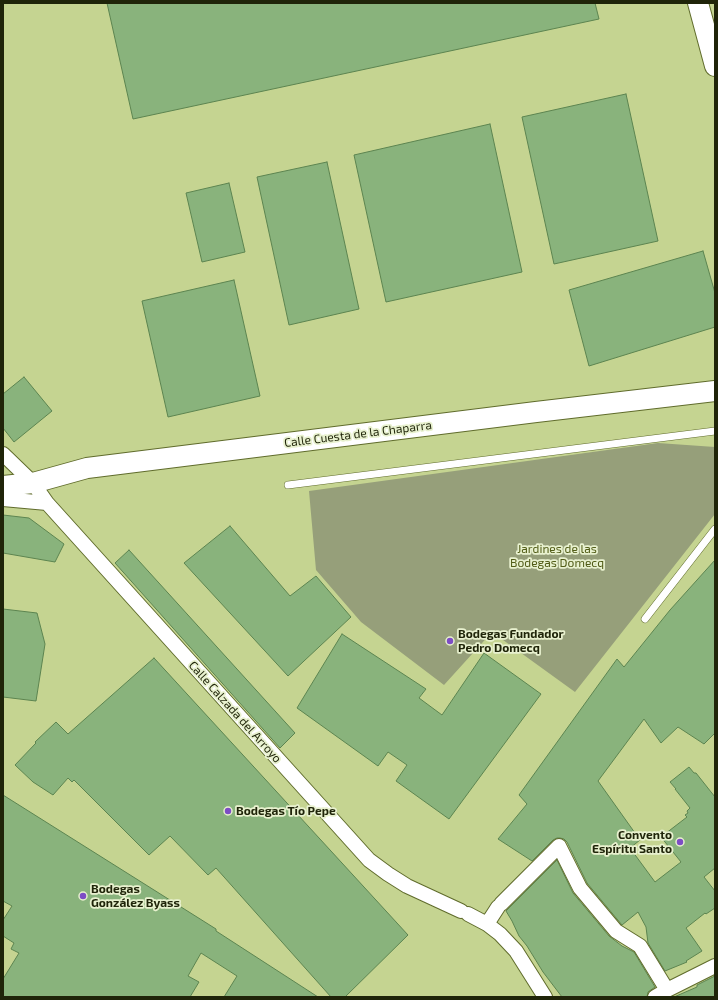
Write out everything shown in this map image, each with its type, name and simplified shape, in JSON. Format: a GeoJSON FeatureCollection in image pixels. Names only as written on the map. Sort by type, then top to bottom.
{"type":"FeatureCollection","features":[{"type":"Feature","properties":{"kind":"main road"},"geometry":{"type":"LineString","coordinates":[[705,13],[715,66]]}},
{"type":"Feature","properties":{"kind":"main road","name":"Calle Cuesta de la Chaparra"},"geometry":{"type":"LineString","coordinates":[[3,486],[33,483],[87,468],[715,391]]}},
{"type":"Feature","properties":{"kind":"street","name":"Calle Calzada del Arroyo"},"geometry":{"type":"LineString","coordinates":[[3,454],[33,483],[47,503],[368,860],[407,886],[487,924],[500,934],[516,951],[545,997]]}},
{"type":"Feature","properties":{"kind":"street"},"geometry":{"type":"LineString","coordinates":[[3,499],[47,503]]}},
{"type":"Feature","properties":{"kind":"street"},"geometry":{"type":"LineString","coordinates":[[487,924],[500,906],[559,846],[580,888],[616,931],[640,946],[661,993],[715,966]]}},
{"type":"Feature","properties":{"kind":"lane"},"geometry":{"type":"LineString","coordinates":[[288,485],[715,431]]}},
{"type":"Feature","properties":{"kind":"lane"},"geometry":{"type":"LineString","coordinates":[[645,619],[715,529]]}},
{"type":"Feature","properties":{"kind":"green space","name":"Jardines de las Bodegas Domecq"},"geometry":{"type":"Polygon","coordinates":[[[658,443],[715,447],[715,514],[575,692],[492,632],[444,685],[361,622],[316,570],[309,491],[658,443]]]}},
{"type":"Feature","properties":{"kind":"building"},"geometry":{"type":"Polygon","coordinates":[[[107,3],[595,3],[599,19],[133,119],[107,3]]]}},
{"type":"Feature","properties":{"kind":"building"},"geometry":{"type":"Polygon","coordinates":[[[626,94],[658,241],[554,264],[522,117],[626,94]]]}},
{"type":"Feature","properties":{"kind":"building"},"geometry":{"type":"Polygon","coordinates":[[[490,124],[522,272],[386,302],[354,155],[490,124]]]}},
{"type":"Feature","properties":{"kind":"building"},"geometry":{"type":"Polygon","coordinates":[[[327,162],[359,309],[289,325],[257,177],[327,162]]]}},
{"type":"Feature","properties":{"kind":"building"},"geometry":{"type":"Polygon","coordinates":[[[229,183],[245,252],[202,262],[186,193],[229,183]]]}},
{"type":"Feature","properties":{"kind":"building"},"geometry":{"type":"Polygon","coordinates":[[[703,251],[715,293],[715,327],[589,366],[569,290],[703,251]]]}},
{"type":"Feature","properties":{"kind":"building"},"geometry":{"type":"Polygon","coordinates":[[[234,280],[260,396],[168,417],[142,301],[234,280]]]}},
{"type":"Feature","properties":{"kind":"building"},"geometry":{"type":"Polygon","coordinates":[[[24,377],[52,411],[14,442],[3,428],[3,394],[24,377]]]}},
{"type":"Feature","properties":{"kind":"building"},"geometry":{"type":"Polygon","coordinates":[[[3,515],[29,518],[64,544],[55,562],[3,553],[3,515]]]}},
{"type":"Feature","properties":{"kind":"building"},"geometry":{"type":"Polygon","coordinates":[[[230,526],[290,596],[316,576],[351,617],[288,676],[184,563],[230,526]]]}},
{"type":"Feature","properties":{"kind":"building"},"geometry":{"type":"Polygon","coordinates":[[[129,550],[295,733],[280,748],[115,563],[129,550]]]}},
{"type":"Feature","properties":{"kind":"building"},"geometry":{"type":"Polygon","coordinates":[[[715,560],[715,733],[704,744],[678,727],[661,743],[644,719],[598,781],[640,840],[630,848],[655,882],[681,862],[661,837],[687,817],[685,815],[688,813],[687,811],[690,808],[670,782],[689,767],[694,773],[696,773],[715,797],[715,868],[704,877],[715,891],[715,908],[706,914],[705,913],[686,928],[702,951],[686,961],[687,962],[665,971],[648,943],[646,927],[638,912],[622,925],[587,883],[567,842],[564,839],[557,838],[553,840],[532,861],[498,839],[527,804],[519,795],[617,659],[624,667],[670,610],[715,560]]]}},
{"type":"Feature","properties":{"kind":"building"},"geometry":{"type":"Polygon","coordinates":[[[3,609],[37,613],[45,644],[36,701],[3,697],[3,609]]]}},
{"type":"Feature","properties":{"kind":"building"},"geometry":{"type":"Polygon","coordinates":[[[342,634],[426,689],[419,698],[442,715],[484,653],[541,694],[449,819],[396,781],[407,765],[388,752],[378,766],[297,708],[342,634]]]}},
{"type":"Feature","properties":{"kind":"building","name":"Bodegas Tío Pepe"},"geometry":{"type":"Polygon","coordinates":[[[154,658],[408,935],[345,997],[331,997],[216,868],[208,875],[170,836],[149,855],[74,780],[72,782],[68,778],[53,795],[33,782],[15,765],[36,743],[35,742],[56,722],[68,734],[154,658]]]}},
{"type":"Feature","properties":{"kind":"building","name":"Bodegas González Byass"},"geometry":{"type":"Polygon","coordinates":[[[3,795],[216,929],[216,931],[318,997],[224,997],[237,976],[201,953],[188,976],[199,982],[190,997],[3,997],[3,979],[19,953],[11,949],[14,943],[3,936],[3,920],[12,906],[3,901],[3,795]]]}},
{"type":"Feature","properties":{"kind":"building"},"geometry":{"type":"Polygon","coordinates":[[[557,860],[573,893],[609,936],[622,946],[634,952],[655,987],[648,992],[647,997],[562,997],[519,936],[506,911],[557,860]]]}},
{"type":"Feature","properties":{"kind":"building"},"geometry":{"type":"Polygon","coordinates":[[[715,976],[715,997],[674,997],[697,987],[697,985],[715,976]]]}},
{"type":"Feature","properties":{"kind":"place","name":"Bodegas Fundador Pedro Domecq"},"geometry":{"type":"Point","coordinates":[450,641]}},
{"type":"Feature","properties":{"kind":"place","name":"Bodegas Tío Pepe"},"geometry":{"type":"Point","coordinates":[228,811]}},
{"type":"Feature","properties":{"kind":"place","name":"Convento Espíritu Santo"},"geometry":{"type":"Point","coordinates":[680,842]}},
{"type":"Feature","properties":{"kind":"place","name":"Bodegas González Byass"},"geometry":{"type":"Point","coordinates":[83,896]}}]}
